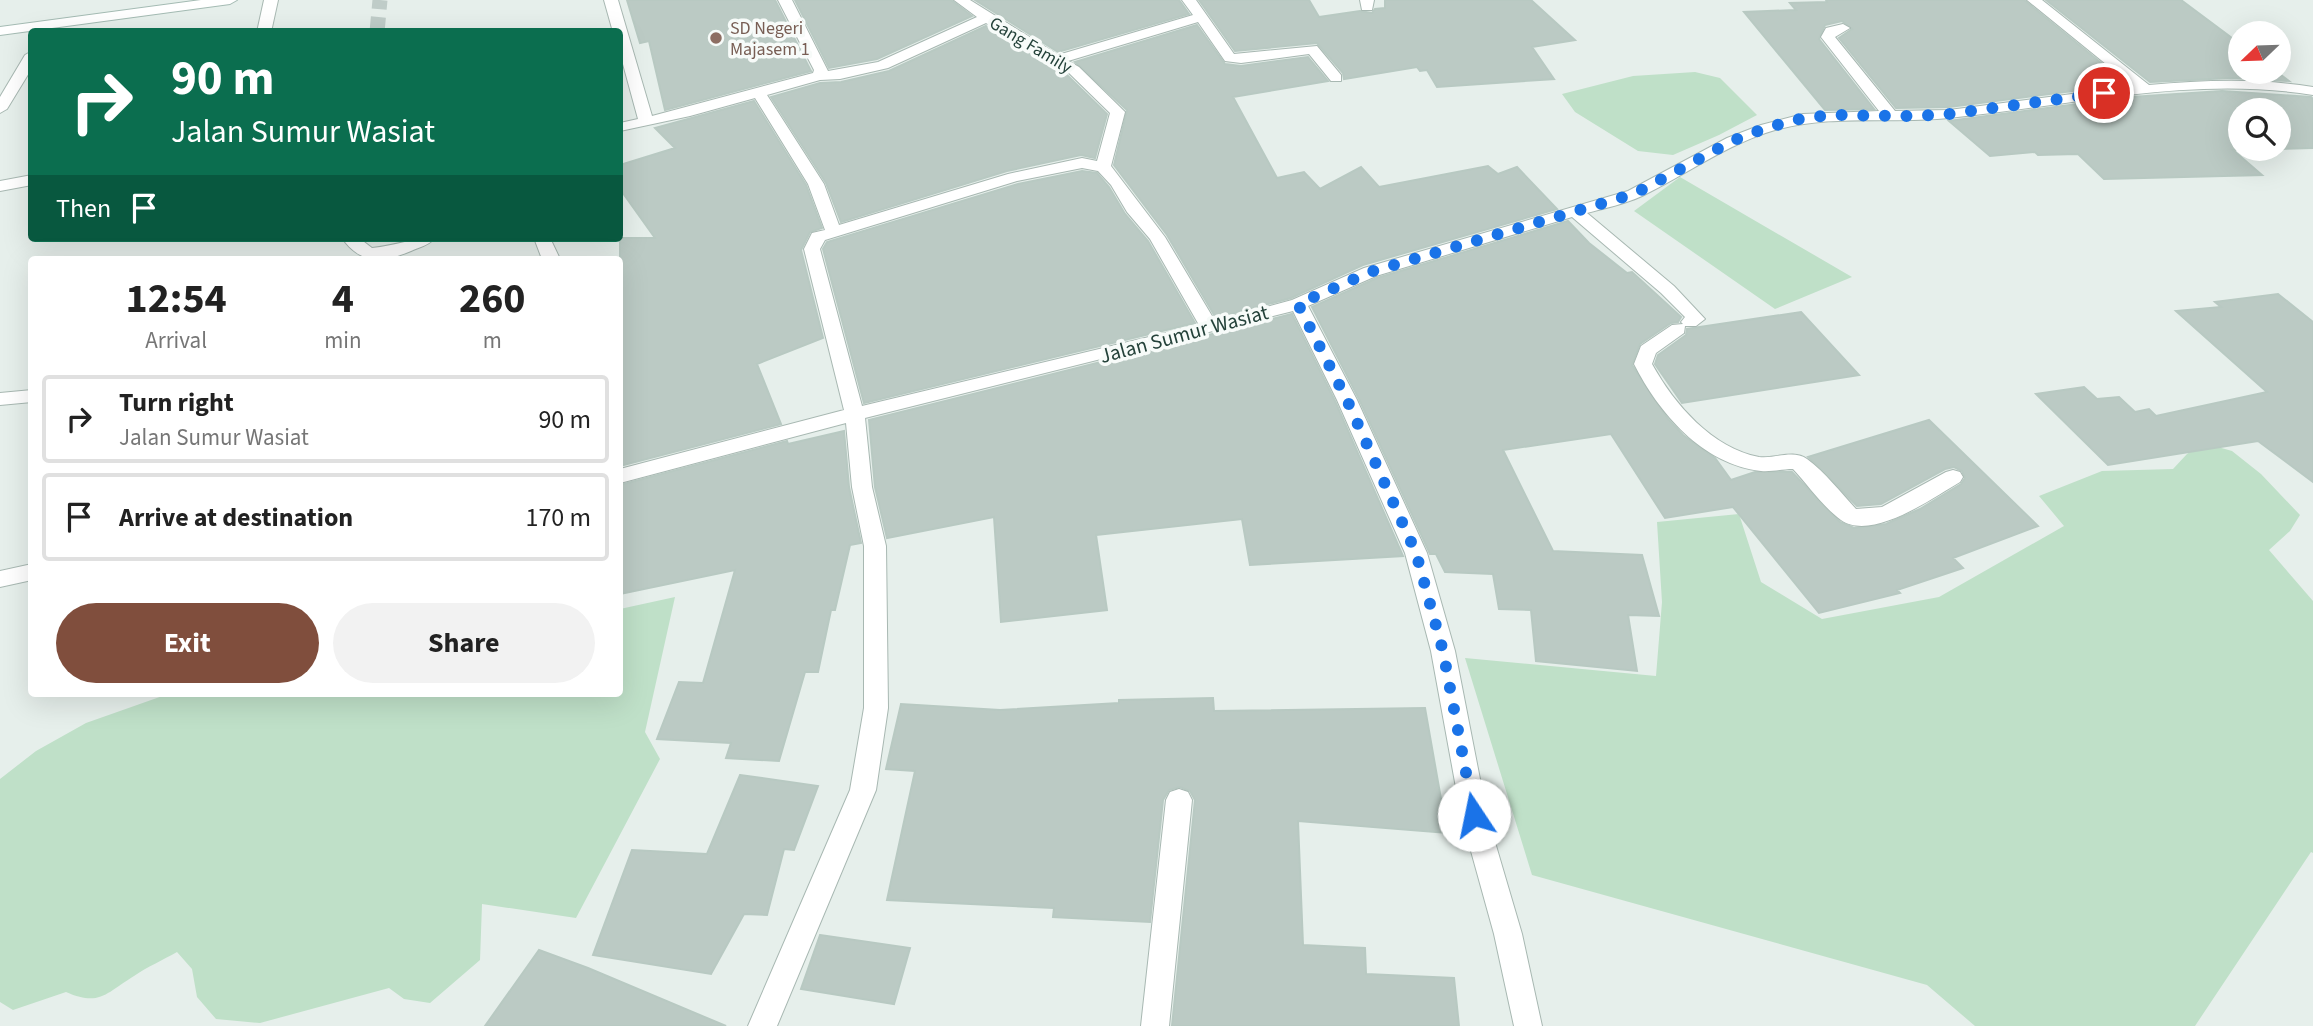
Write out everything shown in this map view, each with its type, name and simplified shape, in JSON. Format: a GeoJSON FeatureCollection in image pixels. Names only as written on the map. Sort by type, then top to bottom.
{"type":"FeatureCollection","features":[{"type":"Feature","properties":{"kind":"street"},"geometry":{"type":"LineString","coordinates":[[47,28],[230,0]]}},
{"type":"Feature","properties":{"kind":"street"},"geometry":{"type":"LineString","coordinates":[[265,28],[271,0]]}},
{"type":"Feature","properties":{"kind":"street"},"geometry":{"type":"LineString","coordinates":[[611,0],[619,28]]}},
{"type":"Feature","properties":{"kind":"street"},"geometry":{"type":"LineString","coordinates":[[785,0],[821,70],[819,76]]}},
{"type":"Feature","properties":{"kind":"street","name":"Gang Family"},"geometry":{"type":"LineString","coordinates":[[961,0],[985,18],[1074,70],[1118,112],[1103,167]]}},
{"type":"Feature","properties":{"kind":"street"},"geometry":{"type":"LineString","coordinates":[[1189,0],[1230,58],[1241,59],[1312,49],[1336,78]]}},
{"type":"Feature","properties":{"kind":"street"},"geometry":{"type":"LineString","coordinates":[[2034,0],[2144,88]]}},
{"type":"Feature","properties":{"kind":"street"},"geometry":{"type":"LineString","coordinates":[[1056,60],[1202,17]]}},
{"type":"Feature","properties":{"kind":"street"},"geometry":{"type":"LineString","coordinates":[[623,126],[819,76],[837,77],[863,71],[985,18]]}},
{"type":"Feature","properties":{"kind":"street"},"geometry":{"type":"LineString","coordinates":[[1843,28],[1831,31],[1829,37],[1891,116]]}},
{"type":"Feature","properties":{"kind":"street"},"geometry":{"type":"LineString","coordinates":[[0,31],[28,29]]}},
{"type":"Feature","properties":{"kind":"street"},"geometry":{"type":"LineString","coordinates":[[623,41],[646,121]]}},
{"type":"Feature","properties":{"kind":"street"},"geometry":{"type":"LineString","coordinates":[[0,109],[28,62]]}},
{"type":"Feature","properties":{"kind":"street","name":"Jalan Sumur Wasiat"},"geometry":{"type":"LineString","coordinates":[[623,475],[855,414],[1298,304],[1370,272],[1634,194],[1721,147],[1766,128],[1803,118],[1833,115],[1949,114],[2144,88],[2204,83],[2270,84],[2313,91]]}},
{"type":"Feature","properties":{"kind":"street"},"geometry":{"type":"LineString","coordinates":[[758,92],[816,184],[833,230]]}},
{"type":"Feature","properties":{"kind":"street"},"geometry":{"type":"LineString","coordinates":[[762,1026],[863,790],[876,708],[875,546],[862,487],[855,414],[812,249],[818,237],[833,230],[1050,168],[1082,163],[1103,167],[1118,183],[1133,209],[1157,237],[1210,328]]}},
{"type":"Feature","properties":{"kind":"street"},"geometry":{"type":"LineString","coordinates":[[0,186],[28,181]]}},
{"type":"Feature","properties":{"kind":"street"},"geometry":{"type":"LineString","coordinates":[[1575,211],[1643,267],[1696,319],[1648,350],[1643,364],[1653,385],[1697,434],[1719,449],[1758,464],[1799,463],[1850,516],[1860,520],[1909,503],[1954,477]]}},
{"type":"Feature","properties":{"kind":"street"},"geometry":{"type":"LineString","coordinates":[[353,246],[368,253],[390,255],[418,242]]}},
{"type":"Feature","properties":{"kind":"street"},"geometry":{"type":"LineString","coordinates":[[1298,304],[1347,400],[1416,553],[1443,651],[1474,815],[1508,934],[1528,1026]]}},
{"type":"Feature","properties":{"kind":"street"},"geometry":{"type":"LineString","coordinates":[[0,399],[28,396]]}},
{"type":"Feature","properties":{"kind":"street"},"geometry":{"type":"LineString","coordinates":[[0,579],[28,573]]}},
{"type":"Feature","properties":{"kind":"street"},"geometry":{"type":"LineString","coordinates":[[1155,1026],[1179,800]]}},
{"type":"Feature","properties":{"kind":"green space"},"geometry":{"type":"Polygon","coordinates":[[[1695,72],[1720,78],[1757,115],[1673,155],[1638,151],[1575,112],[1562,94],[1633,76],[1695,72]]]}},
{"type":"Feature","properties":{"kind":"green space"},"geometry":{"type":"Polygon","coordinates":[[[1680,177],[1852,277],[1775,309],[1634,211],[1680,177]]]}},
{"type":"Feature","properties":{"kind":"green space"},"geometry":{"type":"Polygon","coordinates":[[[2204,443],[2232,451],[2261,474],[2300,515],[2290,531],[2269,550],[2313,601],[2313,853],[2311,852],[2195,1026],[1975,1026],[1927,985],[1532,875],[1465,658],[1656,676],[1662,602],[1657,522],[1739,514],[1761,582],[1822,619],[1939,597],[2064,526],[2039,496],[2102,471],[2173,469],[2187,454],[2204,443]]]}},
{"type":"Feature","properties":{"kind":"green space"},"geometry":{"type":"Polygon","coordinates":[[[675,597],[645,732],[660,759],[576,918],[482,904],[480,960],[430,1003],[404,999],[389,988],[260,1023],[216,1019],[197,997],[192,969],[177,952],[95,998],[66,992],[13,1010],[0,1002],[0,779],[36,751],[86,723],[160,697],[623,697],[623,608],[675,597]]]}},
{"type":"Feature","properties":{"kind":"building","name":"SD Negeri Majasem 1"},"geometry":{"type":"Polygon","coordinates":[[[627,0],[775,0],[811,71],[665,110],[649,41],[640,43],[627,0]]]}},
{"type":"Feature","properties":{"kind":"building"},"geometry":{"type":"Polygon","coordinates":[[[795,0],[951,0],[972,16],[877,59],[829,68],[795,0]]]}},
{"type":"Feature","properties":{"kind":"building"},"geometry":{"type":"Polygon","coordinates":[[[975,0],[1179,0],[1189,14],[1058,52],[975,0]]]}},
{"type":"Feature","properties":{"kind":"building"},"geometry":{"type":"Polygon","coordinates":[[[1199,0],[1309,0],[1319,17],[1360,11],[1372,13],[1375,9],[1385,8],[1385,0],[1531,0],[1575,40],[1532,47],[1554,79],[1437,87],[1427,70],[1420,71],[1417,67],[1344,79],[1343,73],[1317,43],[1235,51],[1199,0]]]}},
{"type":"Feature","properties":{"kind":"building"},"geometry":{"type":"Polygon","coordinates":[[[1826,0],[2024,0],[2127,84],[1949,107],[1896,108],[1839,38],[1852,29],[1842,21],[1825,25],[1819,39],[1874,109],[1825,110],[1744,12],[1796,10],[1790,3],[1827,2],[1826,0]]]}},
{"type":"Feature","properties":{"kind":"building"},"geometry":{"type":"Polygon","coordinates":[[[2046,0],[2181,0],[2228,35],[2228,78],[2150,82],[2046,0]]]}},
{"type":"Feature","properties":{"kind":"building"},"geometry":{"type":"Polygon","coordinates":[[[1197,25],[1225,64],[1241,66],[1308,57],[1328,81],[1233,97],[1277,178],[1304,172],[1320,189],[1361,167],[1379,187],[1488,166],[1498,174],[1517,167],[1557,209],[1363,265],[1291,298],[1216,318],[1167,235],[1114,165],[1127,110],[1075,62],[1197,25]]]}},
{"type":"Feature","properties":{"kind":"building"},"geometry":{"type":"Polygon","coordinates":[[[986,26],[1067,75],[1107,114],[1095,158],[1081,155],[1007,171],[841,222],[826,183],[771,97],[820,83],[841,82],[889,71],[986,26]]]}},
{"type":"Feature","properties":{"kind":"building"},"geometry":{"type":"Polygon","coordinates":[[[2222,91],[2311,97],[2313,148],[2291,149],[2291,98],[2228,98],[2228,161],[2246,161],[2262,175],[2104,179],[2078,154],[2038,155],[2035,152],[1990,156],[1949,121],[2131,97],[2222,91]]]}},
{"type":"Feature","properties":{"kind":"building"},"geometry":{"type":"Polygon","coordinates":[[[754,101],[806,185],[822,228],[810,232],[801,250],[823,338],[757,364],[781,424],[623,465],[623,256],[620,256],[620,242],[623,242],[623,238],[655,238],[623,193],[623,164],[675,148],[655,128],[754,101]]]}},
{"type":"Feature","properties":{"kind":"building"},"geometry":{"type":"Polygon","coordinates":[[[1082,171],[1097,173],[1109,187],[1125,214],[1148,241],[1195,323],[864,403],[823,249],[827,242],[1018,184],[1082,171]]]}},
{"type":"Feature","properties":{"kind":"building"},"geometry":{"type":"Polygon","coordinates":[[[1568,221],[1589,243],[1627,273],[1632,272],[1681,317],[1678,322],[1671,323],[1640,344],[1632,365],[1668,419],[1683,435],[1715,458],[1731,480],[1755,472],[1792,472],[1840,522],[1854,528],[1886,524],[1920,509],[1961,484],[1965,478],[1962,471],[1954,467],[1945,469],[1881,504],[1857,506],[1808,457],[1929,420],[2038,526],[1953,558],[1963,568],[1897,590],[1900,593],[1819,613],[1733,507],[1665,518],[1611,434],[1503,450],[1553,551],[1642,555],[1659,616],[1628,615],[1637,671],[1536,661],[1531,610],[1499,609],[1493,574],[1445,572],[1436,554],[1430,554],[1359,399],[1312,307],[1377,278],[1568,221]]]}},
{"type":"Feature","properties":{"kind":"building"},"geometry":{"type":"Polygon","coordinates":[[[2278,294],[2313,322],[2313,482],[2258,441],[2108,465],[2036,394],[2084,387],[2097,399],[2119,397],[2135,412],[2149,409],[2156,416],[2267,392],[2176,311],[2221,307],[2215,302],[2278,294]]]}},
{"type":"Feature","properties":{"kind":"building"},"geometry":{"type":"Polygon","coordinates":[[[1801,312],[1859,375],[1682,403],[1655,364],[1658,355],[1686,335],[1687,329],[1801,312]]]}},
{"type":"Feature","properties":{"kind":"building"},"geometry":{"type":"Polygon","coordinates":[[[1292,314],[1335,401],[1403,556],[1250,565],[1242,519],[1096,535],[1107,610],[1001,622],[994,517],[887,538],[875,487],[869,420],[1292,314]]]}},
{"type":"Feature","properties":{"kind":"building"},"geometry":{"type":"Polygon","coordinates":[[[844,431],[849,487],[861,543],[850,545],[835,610],[831,610],[818,672],[805,672],[779,761],[726,758],[731,743],[657,739],[679,682],[703,683],[735,570],[623,593],[623,484],[787,441],[788,444],[844,431]]]}},
{"type":"Feature","properties":{"kind":"building"},"geometry":{"type":"Polygon","coordinates":[[[1213,698],[1214,711],[1425,708],[1447,833],[1298,821],[1303,945],[1365,948],[1366,974],[1454,978],[1459,1026],[1172,1026],[1195,800],[1190,791],[1180,787],[1169,790],[1163,800],[1150,922],[1053,917],[1054,908],[887,900],[915,771],[886,769],[901,704],[1000,710],[1119,703],[1119,700],[1213,698]]]}},
{"type":"Feature","properties":{"kind":"building"},"geometry":{"type":"Polygon","coordinates":[[[740,775],[818,786],[794,850],[784,849],[767,915],[744,914],[711,974],[593,955],[632,850],[707,854],[740,775]]]}},
{"type":"Feature","properties":{"kind":"building"},"geometry":{"type":"Polygon","coordinates":[[[820,935],[910,948],[894,1004],[801,989],[820,935]]]}},
{"type":"Feature","properties":{"kind":"building"},"geometry":{"type":"Polygon","coordinates":[[[539,950],[588,968],[726,1026],[485,1026],[539,950]]]}},
{"type":"Feature","properties":{"kind":"tunnel"},"geometry":{"type":"LineString","coordinates":[[377,28],[380,0]]}},
{"type":"Feature","properties":{"kind":"place","name":"SD Negeri Majasem 1"},"geometry":{"type":"Point","coordinates":[716,38]}},
{"type":"Feature","properties":{"kind":"route"},"geometry":{"type":"LineString","coordinates":[[1474,815],[1443,651],[1416,553],[1347,400],[1298,304],[1370,272],[1634,194],[1732,141],[1803,118],[1833,115],[1949,114],[2104,93]]}}]}
